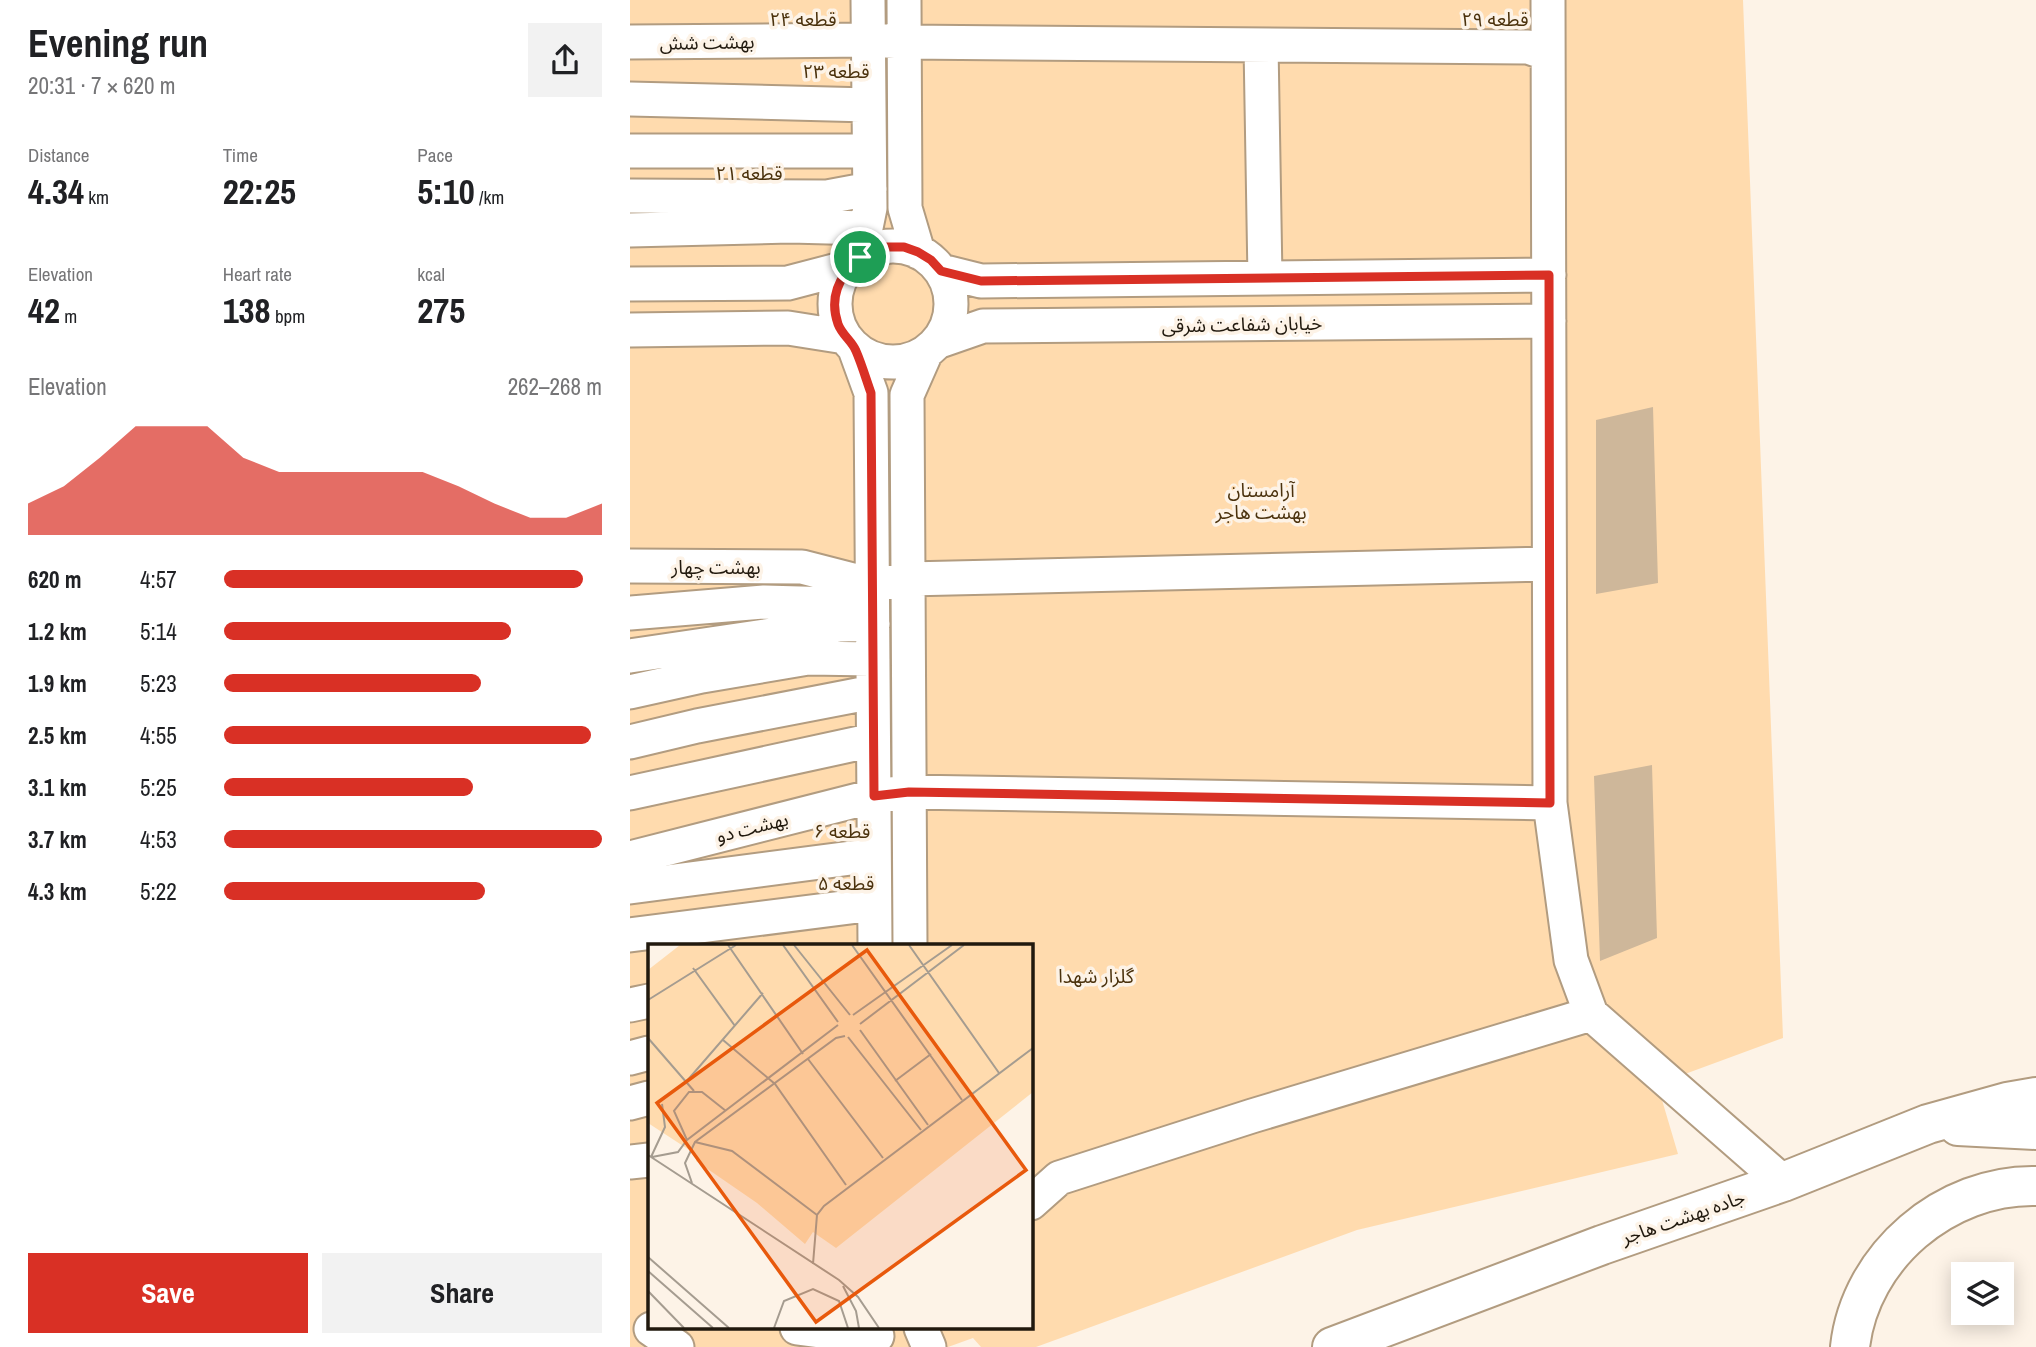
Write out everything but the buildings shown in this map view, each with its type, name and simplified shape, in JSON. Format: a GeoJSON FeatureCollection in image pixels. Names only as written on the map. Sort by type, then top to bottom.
{"type":"FeatureCollection","features":[{"type":"Feature","properties":{"kind":"main road","name":"جاده بهشت هاجر"},"geometry":{"type":"LineString","coordinates":[[1332,1347],[1602,1245],[1783,1182],[1928,1124],[2007,1102],[2036,1097]]}},
{"type":"Feature","properties":{"kind":"main road"},"geometry":{"type":"LineString","coordinates":[[1928,1124],[2036,1130]]}},
{"type":"Feature","properties":{"kind":"main road"},"geometry":{"type":"LineString","coordinates":[[1850,1347],[1861,1301],[1885,1258],[1916,1228],[1948,1208],[1982,1193],[2017,1185],[2036,1186]]}},
{"type":"Feature","properties":{"kind":"street"},"geometry":{"type":"LineString","coordinates":[[868,0],[870,208],[858,251],[841,280],[836,302],[838,324],[850,343],[871,393],[874,944]]}},
{"type":"Feature","properties":{"kind":"street"},"geometry":{"type":"LineString","coordinates":[[904,0],[905,208],[929,261],[949,292],[950,315],[907,395],[910,944]]}},
{"type":"Feature","properties":{"kind":"street"},"geometry":{"type":"LineString","coordinates":[[1548,0],[1550,803],[1571,960],[1591,1014],[1783,1182]]}},
{"type":"Feature","properties":{"kind":"street","name":"بهشت شش"},"geometry":{"type":"LineString","coordinates":[[630,42],[869,40],[1528,47],[1548,54]]}},
{"type":"Feature","properties":{"kind":"street"},"geometry":{"type":"LineString","coordinates":[[1261,45],[1265,278]]}},
{"type":"Feature","properties":{"kind":"street"},"geometry":{"type":"LineString","coordinates":[[630,99],[869,105]]}},
{"type":"Feature","properties":{"kind":"street"},"geometry":{"type":"LineString","coordinates":[[630,151],[869,150]]}},
{"type":"Feature","properties":{"kind":"street"},"geometry":{"type":"LineString","coordinates":[[630,196],[827,197],[870,190]]}},
{"type":"Feature","properties":{"kind":"street"},"geometry":{"type":"LineString","coordinates":[[630,230],[790,226],[858,251]]}},
{"type":"Feature","properties":{"kind":"street"},"geometry":{"type":"LineString","coordinates":[[630,284],[788,283],[858,251],[888,247],[904,247],[929,261],[981,281],[1549,275]]}},
{"type":"Feature","properties":{"kind":"street","name":"خیابان شفاعت شرقی"},"geometry":{"type":"LineString","coordinates":[[932,347],[983,326],[1549,321]]}},
{"type":"Feature","properties":{"kind":"street"},"geometry":{"type":"LineString","coordinates":[[630,330],[788,328],[850,343],[868,357],[883,362],[912,359],[932,347]]}},
{"type":"Feature","properties":{"kind":"street"},"geometry":{"type":"LineString","coordinates":[[630,656],[839,625],[908,579],[1549,564]]}},
{"type":"Feature","properties":{"kind":"street","name":"بهشت چهار"},"geometry":{"type":"LineString","coordinates":[[630,566],[802,567],[872,605]]}},
{"type":"Feature","properties":{"kind":"street"},"geometry":{"type":"LineString","coordinates":[[630,613],[764,602],[872,605]]}},
{"type":"Feature","properties":{"kind":"street"},"geometry":{"type":"LineString","coordinates":[[630,692],[702,676],[808,658],[873,659]]}},
{"type":"Feature","properties":{"kind":"street"},"geometry":{"type":"LineString","coordinates":[[630,742],[873,692]]}},
{"type":"Feature","properties":{"kind":"street"},"geometry":{"type":"LineString","coordinates":[[630,793],[873,740]]}},
{"type":"Feature","properties":{"kind":"street","name":"بهشت دو"},"geometry":{"type":"LineString","coordinates":[[630,858],[874,796],[909,792],[1550,803]]}},
{"type":"Feature","properties":{"kind":"street"},"geometry":{"type":"LineString","coordinates":[[630,887],[874,855]]}},
{"type":"Feature","properties":{"kind":"street"},"geometry":{"type":"LineString","coordinates":[[630,935],[874,904]]}},
{"type":"Feature","properties":{"kind":"street"},"geometry":{"type":"LineString","coordinates":[[630,1005],[648,1001]]}},
{"type":"Feature","properties":{"kind":"street"},"geometry":{"type":"LineString","coordinates":[[1032,1202],[1059,1178],[1252,1116],[1591,1014]]}},
{"type":"Feature","properties":{"kind":"street"},"geometry":{"type":"LineString","coordinates":[[630,1058],[648,1053]]}},
{"type":"Feature","properties":{"kind":"street"},"geometry":{"type":"LineString","coordinates":[[630,1103],[648,1098]]}},
{"type":"Feature","properties":{"kind":"street"},"geometry":{"type":"LineString","coordinates":[[653,1330],[677,1347]]}},
{"type":"Feature","properties":{"kind":"street"},"geometry":{"type":"LineString","coordinates":[[813,1330],[878,1337]]}},
{"type":"Feature","properties":{"kind":"street"},"geometry":{"type":"LineString","coordinates":[[922,1330],[929,1347]]}},
{"type":"Feature","properties":{"kind":"green space","name":"آرامستان بهشت هاجر"},"geometry":{"type":"Polygon","coordinates":[[[630,0],[1743,0],[1783,1038],[1647,1088],[1662,1100],[1678,1154],[1357,1230],[1036,1347],[981,1347],[973,1338],[948,1347],[630,1347],[630,0]]]}},
{"type":"Feature","properties":{"kind":"route"},"geometry":{"type":"LineString","coordinates":[[904,247],[931,260],[941,271],[981,281],[1549,275],[1550,803],[909,792],[874,796],[871,393],[855,349],[838,324],[835,309],[841,280],[849,267],[860,257],[874,250],[904,247]]}},
{"type":"Feature","properties":{"kind":"park label","name":"قطعه ۲۴"},"geometry":{"type":"Point","coordinates":[803,19]}},
{"type":"Feature","properties":{"kind":"park label","name":"قطعه ۲۹"},"geometry":{"type":"Point","coordinates":[1495,19]}},
{"type":"Feature","properties":{"kind":"park label","name":"قطعه ۲۳"},"geometry":{"type":"Point","coordinates":[836,71]}},
{"type":"Feature","properties":{"kind":"park label","name":"قطعه ۲۱"},"geometry":{"type":"Point","coordinates":[749,173]}},
{"type":"Feature","properties":{"kind":"park label","name":"قطعه ۶"},"geometry":{"type":"Point","coordinates":[842,831]}},
{"type":"Feature","properties":{"kind":"park label","name":"قطعه ۵"},"geometry":{"type":"Point","coordinates":[846,883]}},
{"type":"Feature","properties":{"kind":"park label","name":"گلزار شهدا"},"geometry":{"type":"Point","coordinates":[1096,976]}}]}
